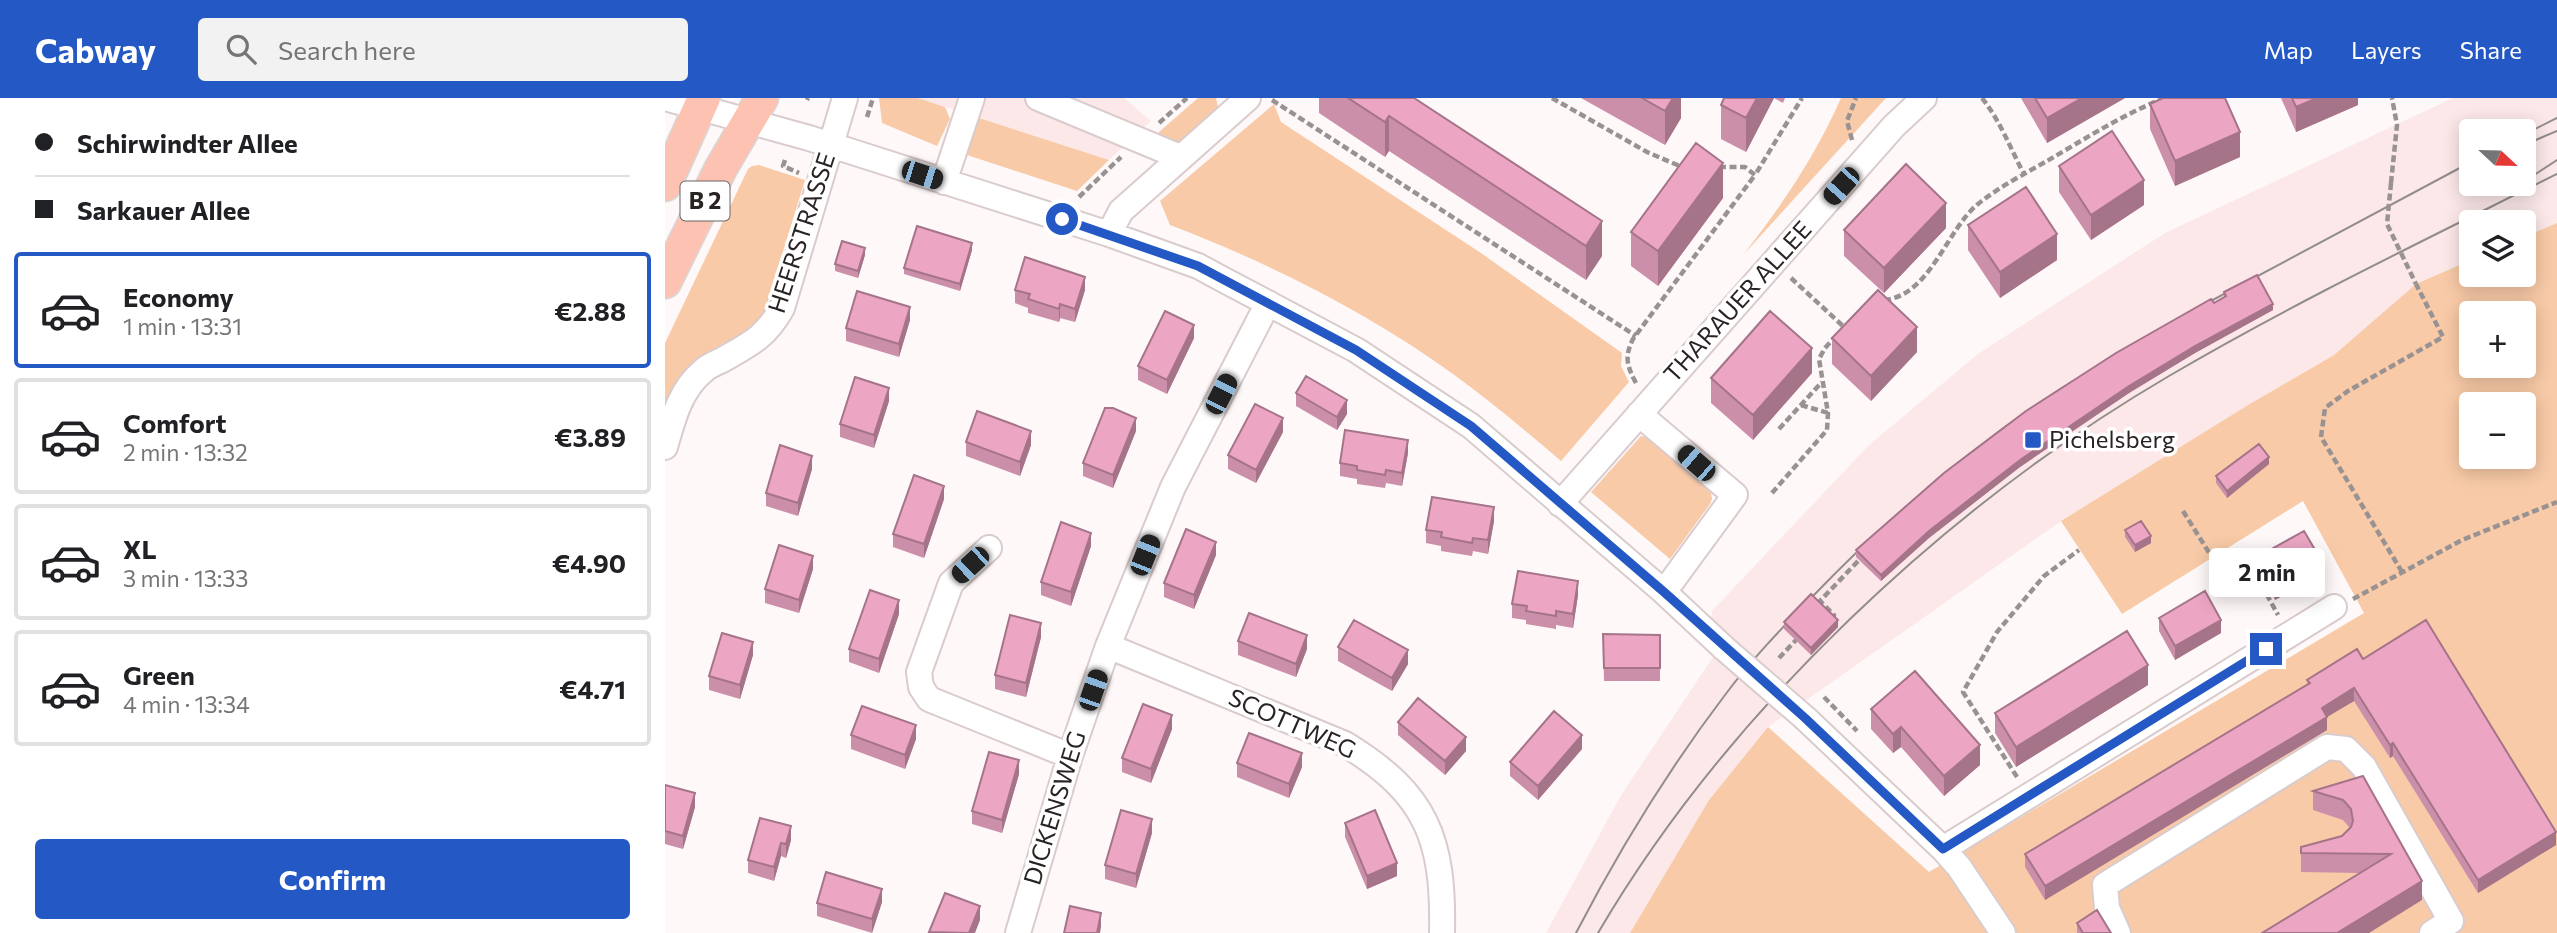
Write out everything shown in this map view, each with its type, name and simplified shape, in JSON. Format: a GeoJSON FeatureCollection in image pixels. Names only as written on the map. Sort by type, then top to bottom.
{"type":"FeatureCollection","features":[{"type":"Feature","properties":{"kind":"main road","name":"B 2"},"geometry":{"type":"LineString","coordinates":[[665,185],[701,103]]}},
{"type":"Feature","properties":{"kind":"main road","name":"B 2"},"geometry":{"type":"LineString","coordinates":[[665,282],[721,168],[754,110]]}},
{"type":"Feature","properties":{"kind":"street"},"geometry":{"type":"LineString","coordinates":[[665,98],[754,110],[831,145],[1109,234],[1198,266],[1356,350],[1471,426],[1805,718],[1943,849],[1959,867],[2003,933]]}},
{"type":"Feature","properties":{"kind":"street","name":"HEERSTRASSE"},"geometry":{"type":"LineString","coordinates":[[665,447],[677,406],[703,370],[760,338],[782,309],[845,98]]}},
{"type":"Feature","properties":{"kind":"street"},"geometry":{"type":"LineString","coordinates":[[944,182],[972,98]]}},
{"type":"Feature","properties":{"kind":"street"},"geometry":{"type":"LineString","coordinates":[[1038,98],[1180,157]]}},
{"type":"Feature","properties":{"kind":"street","name":"THARAUER ALLEE"},"geometry":{"type":"LineString","coordinates":[[1560,504],[1894,126],[1924,98]]}},
{"type":"Feature","properties":{"kind":"street"},"geometry":{"type":"LineString","coordinates":[[1109,234],[1121,211],[1180,157],[1260,99]]}},
{"type":"Feature","properties":{"kind":"street","name":"DICKENSWEG"},"geometry":{"type":"LineString","coordinates":[[1018,933],[1070,756],[1108,646],[1174,487],[1268,303]]}},
{"type":"Feature","properties":{"kind":"street"},"geometry":{"type":"LineString","coordinates":[[1639,414],[1735,495],[1664,592]]}},
{"type":"Feature","properties":{"kind":"street"},"geometry":{"type":"LineString","coordinates":[[989,548],[951,583],[919,672],[921,687],[929,699],[1070,756]]}},
{"type":"Feature","properties":{"kind":"street"},"geometry":{"type":"LineString","coordinates":[[1943,849],[2342,604]]}},
{"type":"Feature","properties":{"kind":"street","name":"SCOTTWEG"},"geometry":{"type":"LineString","coordinates":[[1108,646],[1345,744],[1377,763],[1413,801],[1428,825],[1436,851],[1441,889],[1442,933]]}},
{"type":"Feature","properties":{"kind":"street"},"geometry":{"type":"LineString","coordinates":[[2118,933],[2107,908],[2105,885],[2327,747],[2346,749],[2364,767],[2451,921],[2432,933]]}},
{"type":"Feature","properties":{"kind":"path"},"geometry":{"type":"LineString","coordinates":[[867,117],[873,98]]}},
{"type":"Feature","properties":{"kind":"path"},"geometry":{"type":"LineString","coordinates":[[1552,98],[1647,152],[1681,167],[1694,167]]}},
{"type":"Feature","properties":{"kind":"path"},"geometry":{"type":"LineString","coordinates":[[1636,383],[1626,364],[1626,353],[1755,175],[1802,98]]}},
{"type":"Feature","properties":{"kind":"path"},"geometry":{"type":"LineString","coordinates":[[1852,141],[1847,121],[1856,98]]}},
{"type":"Feature","properties":{"kind":"path"},"geometry":{"type":"LineString","coordinates":[[1982,98],[2003,128],[2006,141],[2024,174]]}},
{"type":"Feature","properties":{"kind":"path"},"geometry":{"type":"LineString","coordinates":[[2392,98],[2397,125],[2387,223],[2443,337],[2347,391],[2325,408],[2321,437],[2402,572]]}},
{"type":"Feature","properties":{"kind":"path"},"geometry":{"type":"LineString","coordinates":[[1260,99],[1636,336]]}},
{"type":"Feature","properties":{"kind":"path"},"geometry":{"type":"LineString","coordinates":[[1875,300],[1902,296],[1932,266],[1978,204],[2024,174],[2161,99]]}},
{"type":"Feature","properties":{"kind":"path"},"geometry":{"type":"LineString","coordinates":[[785,160],[783,166],[807,176]]}},
{"type":"Feature","properties":{"kind":"path"},"geometry":{"type":"LineString","coordinates":[[1707,167],[1745,167],[1755,175]]}},
{"type":"Feature","properties":{"kind":"path"},"geometry":{"type":"LineString","coordinates":[[1789,276],[1844,327]]}},
{"type":"Feature","properties":{"kind":"path"},"geometry":{"type":"LineString","coordinates":[[1772,493],[1827,430],[1828,413],[1819,359],[1825,348],[1851,319]]}},
{"type":"Feature","properties":{"kind":"path"},"geometry":{"type":"LineString","coordinates":[[1779,429],[1823,381]]}},
{"type":"Feature","properties":{"kind":"path"},"geometry":{"type":"LineString","coordinates":[[1801,405],[1828,413]]}},
{"type":"Feature","properties":{"kind":"path"},"geometry":{"type":"LineString","coordinates":[[2342,604],[2462,540],[2557,502]]}},
{"type":"Feature","properties":{"kind":"path"},"geometry":{"type":"LineString","coordinates":[[2183,511],[2223,575],[2243,565],[2255,573],[2289,635]]}},
{"type":"Feature","properties":{"kind":"path"},"geometry":{"type":"LineString","coordinates":[[2028,795],[1963,692],[1997,632],[2044,576],[2079,550]]}},
{"type":"Feature","properties":{"kind":"path"},"geometry":{"type":"LineString","coordinates":[[1826,623],[1834,615],[1820,601],[1859,560]]}},
{"type":"Feature","properties":{"kind":"path"},"geometry":{"type":"LineString","coordinates":[[1779,659],[1800,635],[1808,642]]}},
{"type":"Feature","properties":{"kind":"shaded area"},"geometry":{"type":"Polygon","coordinates":[[[879,98],[918,98],[945,107],[950,119],[937,146],[882,123],[879,98]]]}},
{"type":"Feature","properties":{"kind":"shaded area"},"geometry":{"type":"Polygon","coordinates":[[[918,98],[1124,98],[1151,121],[1109,160],[918,98]]]}},
{"type":"Feature","properties":{"kind":"shaded area"},"geometry":{"type":"Polygon","coordinates":[[[1198,98],[1216,98],[1218,107],[1177,144],[1159,137],[1159,132],[1198,98]]]}},
{"type":"Feature","properties":{"kind":"shaded area"},"geometry":{"type":"Polygon","coordinates":[[[1841,98],[1886,98],[1743,255],[1797,180],[1841,98]]]}},
{"type":"Feature","properties":{"kind":"shaded area"},"geometry":{"type":"Polygon","coordinates":[[[2453,98],[2557,98],[2557,223],[2536,232],[2536,210],[2459,210],[2459,265],[2416,284],[2334,355],[2061,521],[1768,727],[1709,800],[1630,933],[1546,933],[1620,797],[1713,657],[1712,611],[1868,446],[1978,354],[2165,233],[2453,98]]]}},
{"type":"Feature","properties":{"kind":"shaded area"},"geometry":{"type":"Polygon","coordinates":[[[1274,104],[1281,122],[1481,253],[1622,353],[1621,366],[1629,382],[1561,461],[1467,384],[1386,329],[1280,272],[1170,225],[1160,201],[1274,104]]]}},
{"type":"Feature","properties":{"kind":"shaded area"},"geometry":{"type":"Polygon","coordinates":[[[976,117],[1109,160],[1077,191],[967,155],[976,117]]]}},
{"type":"Feature","properties":{"kind":"shaded area"},"geometry":{"type":"Polygon","coordinates":[[[759,165],[805,180],[766,307],[761,317],[745,332],[699,360],[665,410],[665,343],[748,169],[759,165]]]}},
{"type":"Feature","properties":{"kind":"shaded area"},"geometry":{"type":"Polygon","coordinates":[[[2557,223],[2557,933],[1630,933],[1709,800],[1768,727],[1929,872],[2364,613],[2303,501],[2122,614],[2061,521],[2334,355],[2416,284],[2459,265],[2459,287],[2536,287],[2536,232],[2557,223]]]}},
{"type":"Feature","properties":{"kind":"shaded area"},"geometry":{"type":"Polygon","coordinates":[[[1641,436],[1651,439],[1711,493],[1710,504],[1670,559],[1591,492],[1641,436]]]}},
{"type":"Feature","properties":{"kind":"building"},"geometry":{"type":"Polygon","coordinates":[[[1348,98],[1414,98],[1602,221],[1586,246],[1389,116],[1385,122],[1348,98]]]}},
{"type":"Feature","properties":{"kind":"building"},"geometry":{"type":"Polygon","coordinates":[[[1642,98],[1673,98],[1665,111],[1642,98]]]}},
{"type":"Feature","properties":{"kind":"building"},"geometry":{"type":"Polygon","coordinates":[[[1724,98],[1757,98],[1746,118],[1721,105],[1724,98]]]}},
{"type":"Feature","properties":{"kind":"building"},"geometry":{"type":"Polygon","coordinates":[[[2035,98],[2082,98],[2047,118],[2035,98]]]}},
{"type":"Feature","properties":{"kind":"building"},"geometry":{"type":"Polygon","coordinates":[[[2163,98],[2225,98],[2240,132],[2175,161],[2150,104],[2163,98]]]}},
{"type":"Feature","properties":{"kind":"building"},"geometry":{"type":"Polygon","coordinates":[[[2292,98],[2317,98],[2296,107],[2292,98]]]}},
{"type":"Feature","properties":{"kind":"building"},"geometry":{"type":"Polygon","coordinates":[[[2112,131],[2144,180],[2091,215],[2059,166],[2112,131]]]}},
{"type":"Feature","properties":{"kind":"building"},"geometry":{"type":"Polygon","coordinates":[[[1696,143],[1723,163],[1658,251],[1631,232],[1696,143]]]}},
{"type":"Feature","properties":{"kind":"building"},"geometry":{"type":"Polygon","coordinates":[[[1906,164],[1946,203],[1884,268],[1844,230],[1906,164]]]}},
{"type":"Feature","properties":{"kind":"building"},"geometry":{"type":"Polygon","coordinates":[[[2026,187],[2057,234],[2000,272],[1968,225],[2026,187]]]}},
{"type":"Feature","properties":{"kind":"building"},"geometry":{"type":"Polygon","coordinates":[[[917,226],[972,243],[960,284],[904,268],[917,226]]]}},
{"type":"Feature","properties":{"kind":"building"},"geometry":{"type":"Polygon","coordinates":[[[842,241],[865,248],[858,271],[835,264],[842,241]]]}},
{"type":"Feature","properties":{"kind":"building"},"geometry":{"type":"Polygon","coordinates":[[[1025,257],[1085,277],[1075,309],[1060,304],[1059,309],[1028,299],[1030,294],[1015,290],[1025,257]]]}},
{"type":"Feature","properties":{"kind":"building"},"geometry":{"type":"Polygon","coordinates":[[[2257,275],[2273,304],[2195,346],[2129,386],[2020,460],[1929,531],[1881,575],[1856,550],[1944,473],[2026,411],[2116,353],[2211,299],[2214,303],[2226,296],[2224,292],[2257,275]]]}},
{"type":"Feature","properties":{"kind":"building"},"geometry":{"type":"Polygon","coordinates":[[[1878,290],[1917,327],[1871,376],[1832,338],[1878,290]]]}},
{"type":"Feature","properties":{"kind":"building"},"geometry":{"type":"Polygon","coordinates":[[[857,291],[910,307],[899,344],[846,328],[857,291]]]}},
{"type":"Feature","properties":{"kind":"building"},"geometry":{"type":"Polygon","coordinates":[[[1165,311],[1194,325],[1167,380],[1138,366],[1165,311]]]}},
{"type":"Feature","properties":{"kind":"building"},"geometry":{"type":"Polygon","coordinates":[[[1770,311],[1812,348],[1753,415],[1711,378],[1770,311]]]}},
{"type":"Feature","properties":{"kind":"building"},"geometry":{"type":"Polygon","coordinates":[[[1306,376],[1347,400],[1337,417],[1296,393],[1306,376]]]}},
{"type":"Feature","properties":{"kind":"building"},"geometry":{"type":"Polygon","coordinates":[[[855,377],[889,388],[874,435],[840,424],[855,377]]]}},
{"type":"Feature","properties":{"kind":"building"},"geometry":{"type":"Polygon","coordinates":[[[1255,404],[1283,418],[1256,470],[1228,455],[1255,404]]]}},
{"type":"Feature","properties":{"kind":"building"},"geometry":{"type":"Polygon","coordinates":[[[1105,408],[1113,408],[1136,418],[1113,475],[1083,463],[1105,408]]]}},
{"type":"Feature","properties":{"kind":"building"},"geometry":{"type":"Polygon","coordinates":[[[977,411],[1031,431],[1020,462],[966,442],[977,411]]]}},
{"type":"Feature","properties":{"kind":"building"},"geometry":{"type":"Polygon","coordinates":[[[1345,430],[1408,440],[1402,473],[1386,470],[1385,475],[1357,470],[1357,466],[1340,463],[1345,430]]]}},
{"type":"Feature","properties":{"kind":"building"},"geometry":{"type":"Polygon","coordinates":[[[2259,444],[2269,457],[2227,491],[2216,476],[2259,444]]]}},
{"type":"Feature","properties":{"kind":"building"},"geometry":{"type":"Polygon","coordinates":[[[780,445],[812,456],[798,503],[766,493],[780,445]]]}},
{"type":"Feature","properties":{"kind":"building"},"geometry":{"type":"Polygon","coordinates":[[[914,475],[944,486],[924,544],[893,534],[914,475]]]}},
{"type":"Feature","properties":{"kind":"building"},"geometry":{"type":"Polygon","coordinates":[[[1432,497],[1494,507],[1488,540],[1473,538],[1472,543],[1441,537],[1442,532],[1426,530],[1432,497]]]}},
{"type":"Feature","properties":{"kind":"building"},"geometry":{"type":"Polygon","coordinates":[[[2141,521],[2151,536],[2135,545],[2125,530],[2141,521]]]}},
{"type":"Feature","properties":{"kind":"building"},"geometry":{"type":"Polygon","coordinates":[[[1061,522],[1091,533],[1071,592],[1041,582],[1061,522]]]}},
{"type":"Feature","properties":{"kind":"building"},"geometry":{"type":"Polygon","coordinates":[[[1186,529],[1216,542],[1194,595],[1164,583],[1186,529]]]}},
{"type":"Feature","properties":{"kind":"building"},"geometry":{"type":"Polygon","coordinates":[[[2304,531],[2321,560],[2275,586],[2259,556],[2304,531]]]}},
{"type":"Feature","properties":{"kind":"building"},"geometry":{"type":"Polygon","coordinates":[[[779,545],[813,556],[799,600],[765,589],[779,545]]]}},
{"type":"Feature","properties":{"kind":"building"},"geometry":{"type":"Polygon","coordinates":[[[1518,571],[1578,581],[1573,614],[1556,611],[1556,616],[1526,611],[1527,606],[1512,604],[1518,571]]]}},
{"type":"Feature","properties":{"kind":"building"},"geometry":{"type":"Polygon","coordinates":[[[870,590],[899,600],[879,659],[849,649],[870,590]]]}},
{"type":"Feature","properties":{"kind":"building"},"geometry":{"type":"Polygon","coordinates":[[[2205,591],[2221,620],[2175,646],[2159,618],[2205,591]]]}},
{"type":"Feature","properties":{"kind":"building"},"geometry":{"type":"Polygon","coordinates":[[[1811,594],[1838,620],[1811,648],[1784,622],[1811,594]]]}},
{"type":"Feature","properties":{"kind":"building"},"geometry":{"type":"Polygon","coordinates":[[[1249,613],[1307,635],[1296,664],[1238,641],[1249,613]]]}},
{"type":"Feature","properties":{"kind":"building"},"geometry":{"type":"Polygon","coordinates":[[[1010,615],[1041,623],[1026,683],[995,675],[1010,615]]]}},
{"type":"Feature","properties":{"kind":"building"},"geometry":{"type":"Polygon","coordinates":[[[1354,620],[1408,650],[1392,678],[1338,647],[1354,620]]]}},
{"type":"Feature","properties":{"kind":"building"},"geometry":{"type":"Polygon","coordinates":[[[2426,620],[2556,832],[2478,880],[2393,743],[2390,745],[2354,688],[2322,708],[2327,717],[2045,886],[2025,854],[2310,683],[2307,680],[2357,649],[2363,659],[2426,620]]]}},
{"type":"Feature","properties":{"kind":"building"},"geometry":{"type":"Polygon","coordinates":[[[2127,631],[2148,665],[2016,747],[1995,713],[2127,631]]]}},
{"type":"Feature","properties":{"kind":"building"},"geometry":{"type":"Polygon","coordinates":[[[722,633],[753,642],[740,685],[709,676],[722,633]]]}},
{"type":"Feature","properties":{"kind":"building"},"geometry":{"type":"Polygon","coordinates":[[[1603,634],[1660,635],[1660,668],[1604,668],[1603,634]]]}},
{"type":"Feature","properties":{"kind":"building"},"geometry":{"type":"Polygon","coordinates":[[[1915,671],[1980,745],[1944,776],[1901,727],[1893,734],[1871,709],[1915,671]]]}},
{"type":"Feature","properties":{"kind":"building"},"geometry":{"type":"Polygon","coordinates":[[[1418,698],[1466,737],[1445,761],[1398,722],[1418,698]]]}},
{"type":"Feature","properties":{"kind":"building"},"geometry":{"type":"Polygon","coordinates":[[[1143,704],[1172,715],[1151,769],[1122,758],[1143,704]]]}},
{"type":"Feature","properties":{"kind":"building"},"geometry":{"type":"Polygon","coordinates":[[[862,706],[916,725],[905,755],[851,735],[862,706]]]}},
{"type":"Feature","properties":{"kind":"building"},"geometry":{"type":"Polygon","coordinates":[[[1554,711],[1582,735],[1538,786],[1510,762],[1554,711]]]}},
{"type":"Feature","properties":{"kind":"building"},"geometry":{"type":"Polygon","coordinates":[[[1249,733],[1302,753],[1289,784],[1237,763],[1249,733]]]}},
{"type":"Feature","properties":{"kind":"building"},"geometry":{"type":"Polygon","coordinates":[[[989,752],[1019,760],[1002,820],[972,811],[989,752]]]}},
{"type":"Feature","properties":{"kind":"building"},"geometry":{"type":"Polygon","coordinates":[[[2363,776],[2422,881],[2337,933],[2262,933],[2391,854],[2301,853],[2301,847],[2342,836],[2353,821],[2351,809],[2343,800],[2313,791],[2363,776]]]}},
{"type":"Feature","properties":{"kind":"building"},"geometry":{"type":"Polygon","coordinates":[[[665,785],[695,793],[683,836],[665,831],[665,785]]]}},
{"type":"Feature","properties":{"kind":"building"},"geometry":{"type":"Polygon","coordinates":[[[1121,810],[1152,819],[1136,874],[1105,865],[1121,810]]]}},
{"type":"Feature","properties":{"kind":"building"},"geometry":{"type":"Polygon","coordinates":[[[1375,810],[1397,863],[1367,876],[1345,823],[1375,810]]]}},
{"type":"Feature","properties":{"kind":"building"},"geometry":{"type":"Polygon","coordinates":[[[760,818],[791,826],[786,844],[781,843],[774,867],[748,860],[760,818]]]}},
{"type":"Feature","properties":{"kind":"building"},"geometry":{"type":"Polygon","coordinates":[[[826,872],[882,889],[872,919],[817,903],[826,872]]]}},
{"type":"Feature","properties":{"kind":"building"},"geometry":{"type":"Polygon","coordinates":[[[945,893],[980,906],[969,933],[929,932],[945,893]]]}},
{"type":"Feature","properties":{"kind":"building"},"geometry":{"type":"Polygon","coordinates":[[[1070,906],[1101,913],[1097,933],[1064,933],[1070,906]]]}},
{"type":"Feature","properties":{"kind":"building"},"geometry":{"type":"Polygon","coordinates":[[[2097,910],[2111,933],[2083,933],[2077,923],[2097,910]]]}},
{"type":"Feature","properties":{"kind":"tram line"},"geometry":{"type":"LineString","coordinates":[[2536,128],[2557,118]]}},
{"type":"Feature","properties":{"kind":"tram line"},"geometry":{"type":"LineString","coordinates":[[2536,140],[2557,131]]}},
{"type":"Feature","properties":{"kind":"tram line"},"geometry":{"type":"LineString","coordinates":[[2536,174],[2557,160]]}},
{"type":"Feature","properties":{"kind":"tram line"},"geometry":{"type":"LineString","coordinates":[[2194,310],[2459,168]]}},
{"type":"Feature","properties":{"kind":"tram line"},"geometry":{"type":"LineString","coordinates":[[1598,933],[1651,851],[1711,771],[1777,693],[1849,620],[1925,551],[2004,487],[2086,428],[2169,376],[2361,272],[2557,174]]}},
{"type":"Feature","properties":{"kind":"tram line"},"geometry":{"type":"LineString","coordinates":[[1576,933],[1609,871],[1664,781],[1725,695],[1767,644],[1904,508],[1969,454],[2073,381]]}},
{"type":"Feature","properties":{"kind":"place","name":"Pichelsberg"},"geometry":{"type":"Point","coordinates":[2033,440]}},
{"type":"Feature","properties":{"kind":"route"},"geometry":{"type":"LineString","coordinates":[[1062,219],[1198,266],[1356,350],[1471,426],[1805,718],[1943,849],[2266,649]]}}]}
